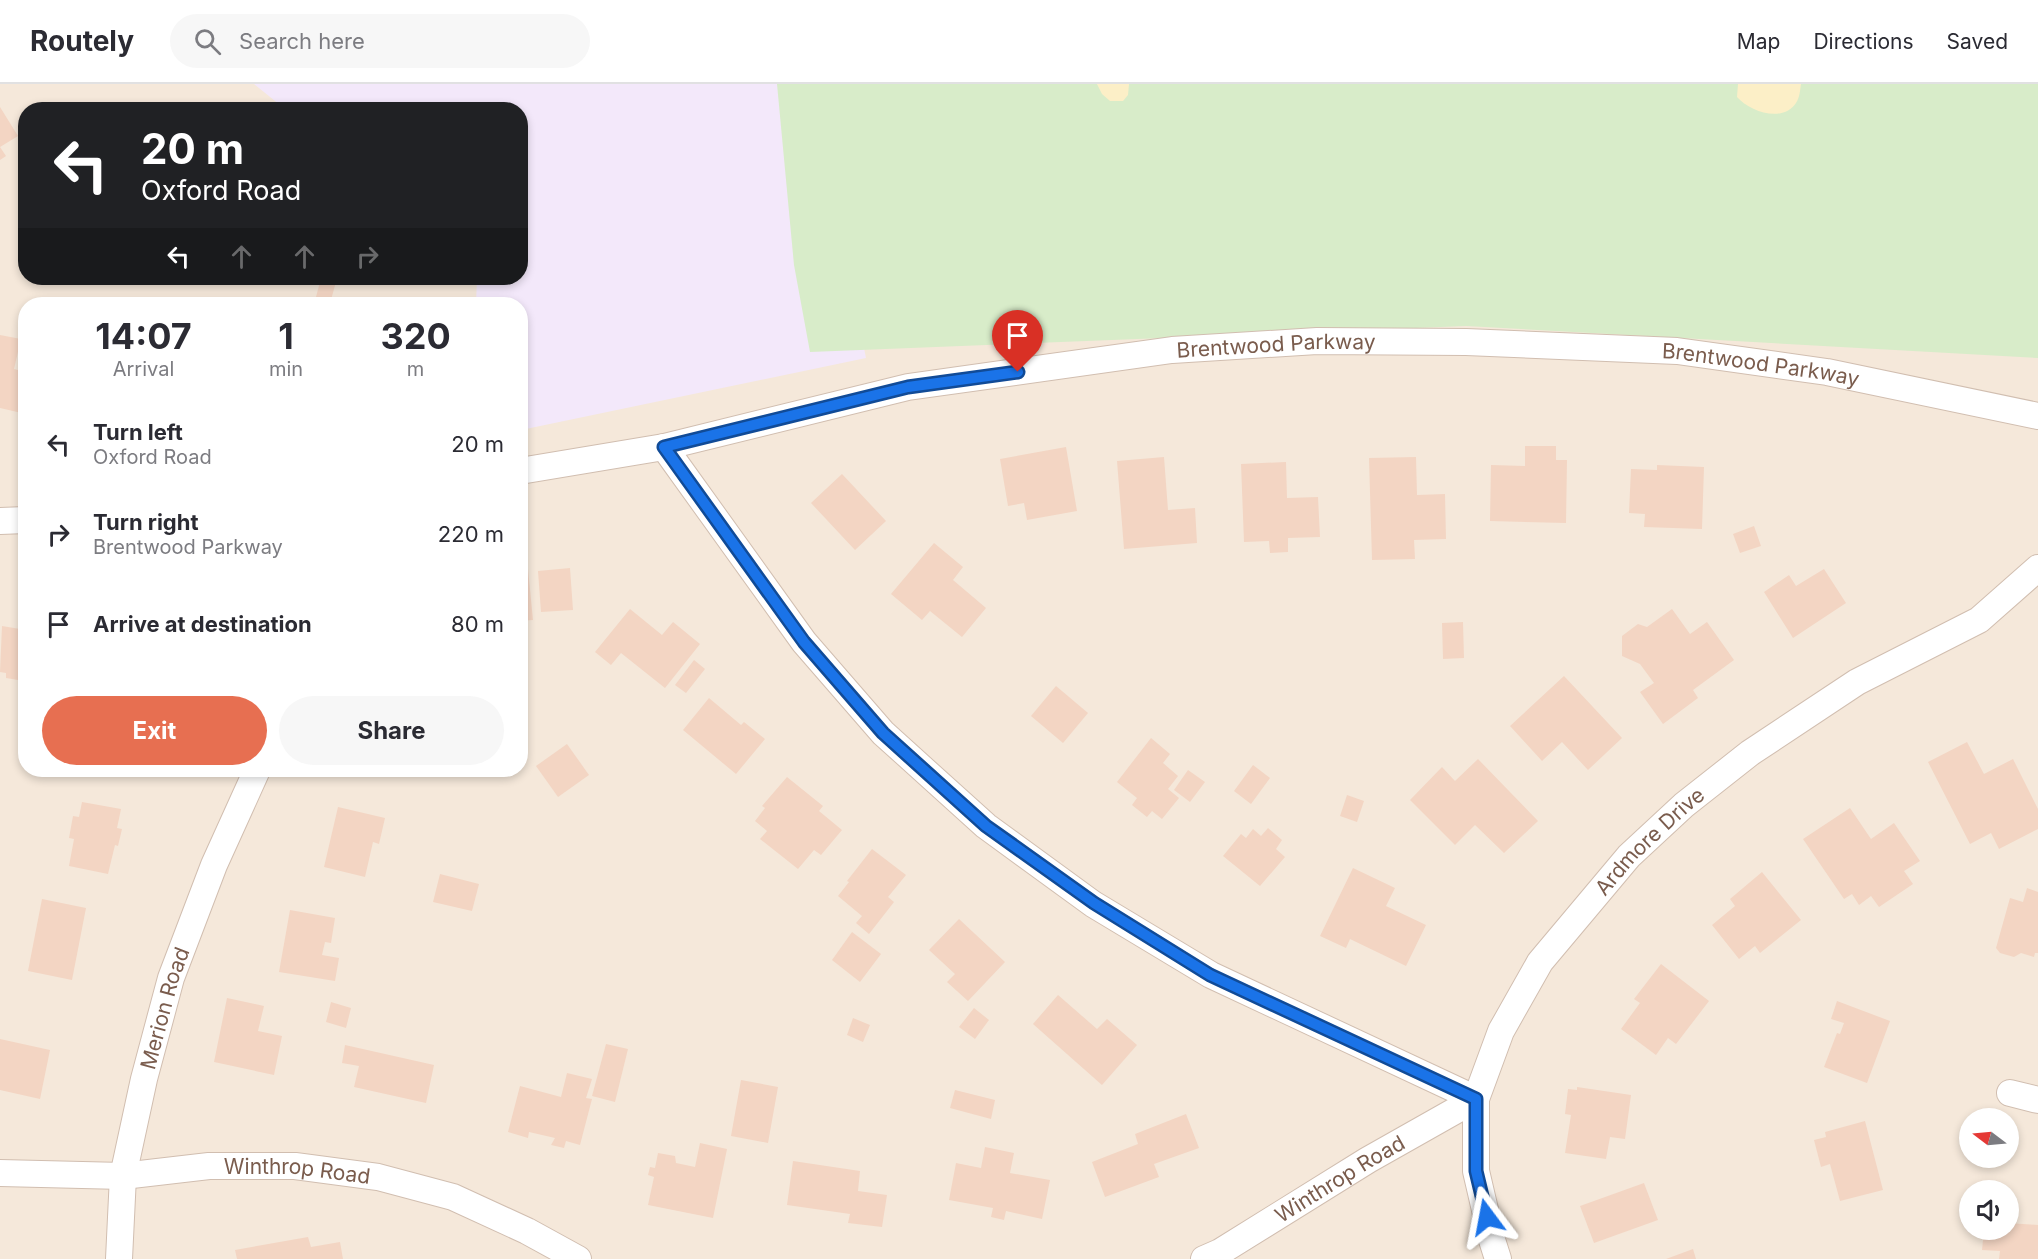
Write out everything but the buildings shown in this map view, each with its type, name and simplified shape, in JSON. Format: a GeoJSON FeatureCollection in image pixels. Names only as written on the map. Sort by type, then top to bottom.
{"type":"FeatureCollection","features":[{"type":"Feature","properties":{"kind":"street","name":"Brentwood Parkway"},"geometry":{"type":"LineString","coordinates":[[528,470],[664,447],[908,387],[1172,350],[1317,341],[1466,342],[1677,351],[1827,372],[2038,416]]}},
{"type":"Feature","properties":{"kind":"street"},"geometry":{"type":"LineString","coordinates":[[664,447],[804,642],[883,733],[986,826],[1094,903],[1210,975],[1476,1099]]}},
{"type":"Feature","properties":{"kind":"street"},"geometry":{"type":"LineString","coordinates":[[0,521],[18,520]]}},
{"type":"Feature","properties":{"kind":"street","name":"Ardmore Drive"},"geometry":{"type":"LineString","coordinates":[[1498,1259],[1476,1171],[1476,1099],[1501,1031],[1540,963],[1629,856],[1684,805],[1750,753],[1857,682],[1979,620],[2038,568]]}},
{"type":"Feature","properties":{"kind":"street","name":"Merion Road"},"geometry":{"type":"LineString","coordinates":[[119,1259],[123,1176],[144,1078],[171,978],[214,865],[254,777]]}},
{"type":"Feature","properties":{"kind":"street"},"geometry":{"type":"LineString","coordinates":[[2010,1094],[2038,1100]]}},
{"type":"Feature","properties":{"kind":"street","name":"Winthrop Road"},"geometry":{"type":"LineString","coordinates":[[1204,1259],[1220,1252],[1368,1160],[1476,1099]]}},
{"type":"Feature","properties":{"kind":"street","name":"Winthrop Road"},"geometry":{"type":"LineString","coordinates":[[0,1173],[123,1176],[208,1166],[295,1166],[378,1177],[453,1197],[527,1231],[579,1259]]}},
{"type":"Feature","properties":{"kind":"shaded area"},"geometry":{"type":"Polygon","coordinates":[[[0,84],[2038,84],[2038,1259],[0,1259],[0,84]]]}},
{"type":"Feature","properties":{"kind":"shaded area"},"geometry":{"type":"Polygon","coordinates":[[[254,84],[810,84],[866,358],[528,429],[528,297],[476,297],[477,285],[528,285],[528,102],[276,102],[254,84]]]}},
{"type":"Feature","properties":{"kind":"green space"},"geometry":{"type":"Polygon","coordinates":[[[777,84],[2038,84],[2038,358],[1466,326],[810,352],[794,265],[777,84]]]}},
{"type":"Feature","properties":{"kind":"sand"},"geometry":{"type":"Polygon","coordinates":[[[1097,84],[1129,84],[1128,95],[1123,101],[1110,101],[1102,94],[1097,84]]]}},
{"type":"Feature","properties":{"kind":"sand"},"geometry":{"type":"Polygon","coordinates":[[[1738,84],[1801,84],[1796,103],[1783,113],[1775,114],[1758,111],[1743,102],[1737,97],[1738,84]]]}},
{"type":"Feature","properties":{"kind":"route"},"geometry":{"type":"LineString","coordinates":[[1018,372],[908,387],[664,447],[804,642],[883,733],[986,826],[1094,903],[1210,975],[1476,1099],[1476,1171],[1487,1217]]}}]}
